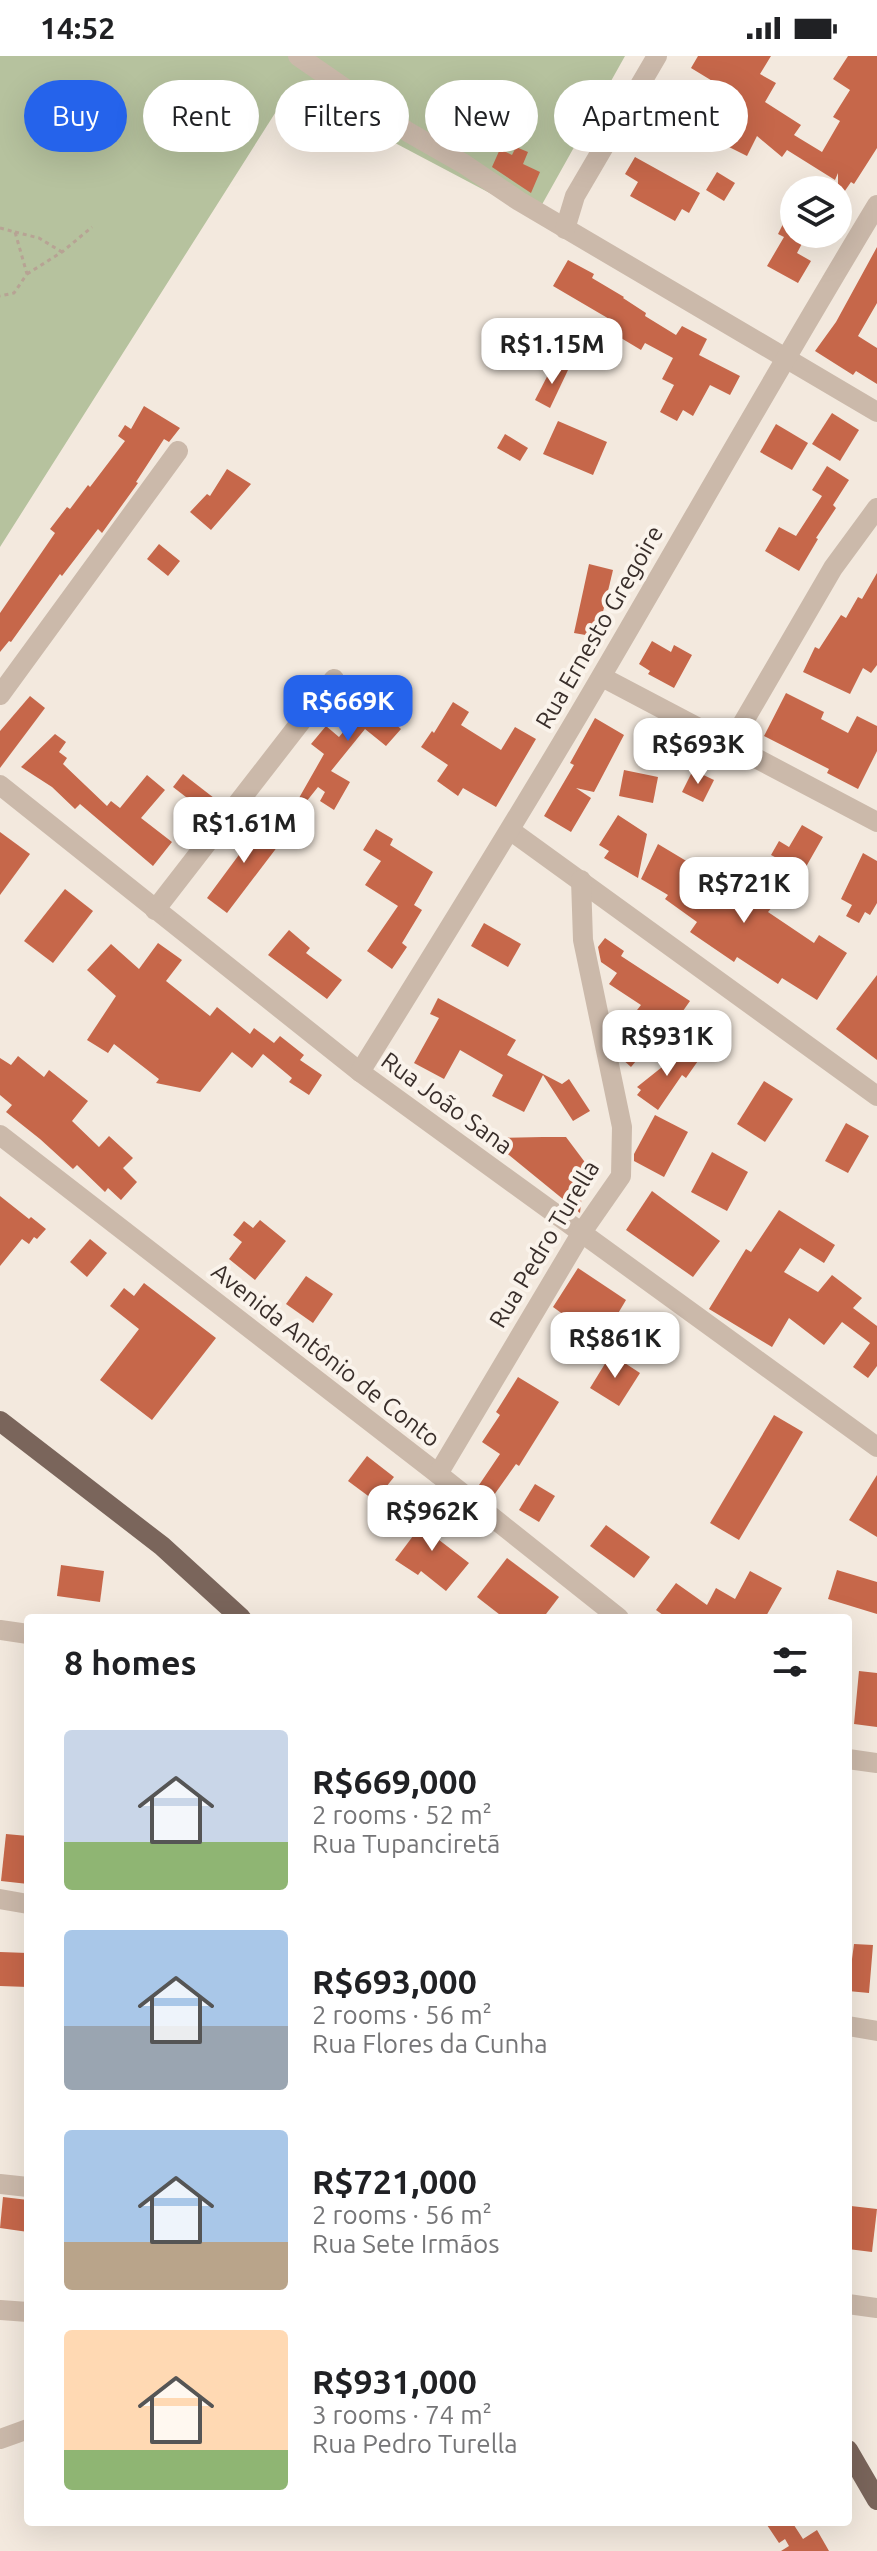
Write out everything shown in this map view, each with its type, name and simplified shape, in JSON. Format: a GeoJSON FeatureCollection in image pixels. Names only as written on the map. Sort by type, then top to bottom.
{"type":"FeatureCollection","features":[{"type":"Feature","properties":{"kind":"main road"},"geometry":{"type":"LineString","coordinates":[[0,1421],[162,1546],[237,1614]]}},
{"type":"Feature","properties":{"kind":"main road"},"geometry":{"type":"LineString","coordinates":[[852,2457],[877,2500]]}},
{"type":"Feature","properties":{"kind":"street"},"geometry":{"type":"LineString","coordinates":[[298,56],[408,132],[565,229],[877,412]]}},
{"type":"Feature","properties":{"kind":"street"},"geometry":{"type":"LineString","coordinates":[[565,229],[575,196],[657,56]]}},
{"type":"Feature","properties":{"kind":"street","name":"Rua Ernesto Gregoire"},"geometry":{"type":"LineString","coordinates":[[360,1072],[602,677],[785,356],[877,205]]}},
{"type":"Feature","properties":{"kind":"street"},"geometry":{"type":"LineString","coordinates":[[0,695],[178,451]]}},
{"type":"Feature","properties":{"kind":"street"},"geometry":{"type":"LineString","coordinates":[[730,745],[833,568],[877,508]]}},
{"type":"Feature","properties":{"kind":"street"},"geometry":{"type":"LineString","coordinates":[[602,677],[877,822]]}},
{"type":"Feature","properties":{"kind":"street"},"geometry":{"type":"LineString","coordinates":[[155,910],[334,679]]}},
{"type":"Feature","properties":{"kind":"street","name":"Rua João Sana"},"geometry":{"type":"LineString","coordinates":[[0,785],[360,1072],[877,1447]]}},
{"type":"Feature","properties":{"kind":"street"},"geometry":{"type":"LineString","coordinates":[[510,830],[877,1096]]}},
{"type":"Feature","properties":{"kind":"street","name":"Rua Pedro Turella"},"geometry":{"type":"LineString","coordinates":[[438,1474],[582,1232],[621,1176],[622,1127],[583,940],[581,880]]}},
{"type":"Feature","properties":{"kind":"street","name":"Avenida Antônio de Conto"},"geometry":{"type":"LineString","coordinates":[[0,1135],[614,1614]]}},
{"type":"Feature","properties":{"kind":"street"},"geometry":{"type":"LineString","coordinates":[[0,1630],[24,1633]]}},
{"type":"Feature","properties":{"kind":"street"},"geometry":{"type":"LineString","coordinates":[[852,1760],[877,1763]]}},
{"type":"Feature","properties":{"kind":"street"},"geometry":{"type":"LineString","coordinates":[[0,1899],[24,1903]]}},
{"type":"Feature","properties":{"kind":"street"},"geometry":{"type":"LineString","coordinates":[[852,2027],[877,2031]]}},
{"type":"Feature","properties":{"kind":"street"},"geometry":{"type":"LineString","coordinates":[[0,2184],[24,2187]]}},
{"type":"Feature","properties":{"kind":"street"},"geometry":{"type":"LineString","coordinates":[[852,2305],[877,2308]]}},
{"type":"Feature","properties":{"kind":"street"},"geometry":{"type":"LineString","coordinates":[[0,2310],[24,2312]]}},
{"type":"Feature","properties":{"kind":"street"},"geometry":{"type":"LineString","coordinates":[[0,2439],[24,2430]]}},
{"type":"Feature","properties":{"kind":"path"},"geometry":{"type":"LineString","coordinates":[[0,296],[14,293],[27,274],[62,252],[92,227]]}},
{"type":"Feature","properties":{"kind":"path"},"geometry":{"type":"LineString","coordinates":[[0,228],[39,238],[62,252]]}},
{"type":"Feature","properties":{"kind":"path"},"geometry":{"type":"LineString","coordinates":[[15,232],[27,274]]}},
{"type":"Feature","properties":{"kind":"green space"},"geometry":{"type":"Polygon","coordinates":[[[0,56],[625,56],[612,80],[554,80],[554,152],[571,152],[535,217],[409,150],[409,80],[275,80],[275,113],[259,138],[259,80],[143,80],[143,152],[250,152],[0,547],[0,56]]]}},
{"type":"Feature","properties":{"kind":"building"},"geometry":{"type":"Polygon","coordinates":[[[698,56],[771,56],[760,74],[776,83],[765,102],[801,125],[794,135],[822,152],[840,121],[833,117],[850,90],[833,79],[848,56],[877,56],[877,148],[854,184],[852,176],[838,176],[838,173],[837,176],[829,176],[787,150],[782,157],[757,136],[747,156],[739,152],[748,152],[748,80],[711,80],[691,68],[698,56]]]}},
{"type":"Feature","properties":{"kind":"building"},"geometry":{"type":"Polygon","coordinates":[[[499,152],[512,155],[514,152],[528,152],[523,164],[540,172],[531,193],[492,167],[499,152]]]}},
{"type":"Feature","properties":{"kind":"building"},"geometry":{"type":"Polygon","coordinates":[[[635,157],[700,193],[689,213],[682,209],[675,221],[630,196],[638,182],[625,174],[635,157]]]}},
{"type":"Feature","properties":{"kind":"building"},"geometry":{"type":"Polygon","coordinates":[[[717,172],[735,183],[724,201],[706,190],[717,172]]]}},
{"type":"Feature","properties":{"kind":"building"},"geometry":{"type":"Polygon","coordinates":[[[780,244],[780,248],[800,248],[797,253],[811,261],[798,283],[767,266],[780,244]]]}},
{"type":"Feature","properties":{"kind":"building"},"geometry":{"type":"Polygon","coordinates":[[[877,247],[877,303],[858,336],[877,348],[877,384],[856,371],[853,375],[815,351],[836,322],[877,247]]]}},
{"type":"Feature","properties":{"kind":"building"},"geometry":{"type":"Polygon","coordinates":[[[568,260],[594,274],[592,278],[676,335],[682,326],[707,339],[699,355],[740,376],[730,395],[710,385],[693,416],[683,410],[677,421],[660,412],[674,385],[662,379],[673,358],[645,343],[641,350],[606,329],[611,320],[553,286],[568,260]]]}},
{"type":"Feature","properties":{"kind":"building"},"geometry":{"type":"Polygon","coordinates":[[[554,363],[568,370],[550,408],[535,400],[554,363]]]}},
{"type":"Feature","properties":{"kind":"building"},"geometry":{"type":"Polygon","coordinates":[[[144,406],[180,428],[169,442],[164,439],[138,483],[102,533],[98,529],[0,652],[0,613],[55,533],[50,529],[67,507],[70,509],[88,485],[90,487],[125,441],[118,436],[125,425],[131,429],[144,406]]]}},
{"type":"Feature","properties":{"kind":"building"},"geometry":{"type":"Polygon","coordinates":[[[832,413],[859,430],[840,461],[812,444],[832,413]]]}},
{"type":"Feature","properties":{"kind":"building"},"geometry":{"type":"Polygon","coordinates":[[[558,421],[607,442],[593,475],[543,454],[558,421]]]}},
{"type":"Feature","properties":{"kind":"building"},"geometry":{"type":"Polygon","coordinates":[[[776,424],[808,443],[792,470],[760,452],[776,424]]]}},
{"type":"Feature","properties":{"kind":"building"},"geometry":{"type":"Polygon","coordinates":[[[505,434],[528,448],[520,461],[497,448],[505,434]]]}},
{"type":"Feature","properties":{"kind":"building"},"geometry":{"type":"Polygon","coordinates":[[[827,466],[849,480],[799,571],[765,551],[779,527],[796,536],[822,496],[812,490],[827,466]]]}},
{"type":"Feature","properties":{"kind":"building"},"geometry":{"type":"Polygon","coordinates":[[[227,469],[251,484],[211,530],[190,512],[207,494],[210,496],[227,469]]]}},
{"type":"Feature","properties":{"kind":"building"},"geometry":{"type":"Polygon","coordinates":[[[159,544],[180,561],[168,576],[147,559],[159,544]]]}},
{"type":"Feature","properties":{"kind":"building"},"geometry":{"type":"Polygon","coordinates":[[[589,564],[613,570],[597,637],[574,633],[589,564]]]}},
{"type":"Feature","properties":{"kind":"building"},"geometry":{"type":"Polygon","coordinates":[[[877,573],[877,665],[871,673],[863,668],[850,694],[803,672],[815,647],[819,649],[841,615],[846,618],[858,597],[862,599],[877,573]]]}},
{"type":"Feature","properties":{"kind":"building"},"geometry":{"type":"Polygon","coordinates":[[[652,641],[671,652],[674,645],[692,655],[674,688],[648,674],[650,671],[639,664],[652,641]]]}},
{"type":"Feature","properties":{"kind":"building"},"geometry":{"type":"Polygon","coordinates":[[[352,679],[387,706],[382,712],[401,729],[386,746],[365,729],[331,771],[350,782],[334,810],[320,801],[325,792],[318,787],[306,802],[299,798],[324,754],[311,744],[326,726],[339,737],[357,715],[349,708],[355,701],[342,691],[352,679]]]}},
{"type":"Feature","properties":{"kind":"building"},"geometry":{"type":"Polygon","coordinates":[[[786,693],[824,712],[821,719],[848,733],[857,716],[877,726],[877,751],[858,789],[827,773],[829,769],[764,736],[786,693]]]}},
{"type":"Feature","properties":{"kind":"building"},"geometry":{"type":"Polygon","coordinates":[[[30,696],[45,708],[0,768],[0,731],[30,696]]]}},
{"type":"Feature","properties":{"kind":"building"},"geometry":{"type":"Polygon","coordinates":[[[453,702],[469,712],[461,725],[501,750],[515,727],[536,739],[496,807],[463,788],[458,796],[437,781],[448,765],[421,747],[432,731],[434,733],[453,702]]]}},
{"type":"Feature","properties":{"kind":"building"},"geometry":{"type":"Polygon","coordinates":[[[595,718],[624,735],[594,792],[576,788],[591,798],[571,832],[544,816],[574,765],[570,763],[595,718]]]}},
{"type":"Feature","properties":{"kind":"building"},"geometry":{"type":"Polygon","coordinates":[[[55,734],[66,742],[59,752],[67,758],[63,764],[107,806],[111,801],[120,808],[147,775],[165,790],[141,818],[172,842],[153,866],[80,804],[75,809],[52,787],[21,767],[55,734]]]}},
{"type":"Feature","properties":{"kind":"building"},"geometry":{"type":"Polygon","coordinates":[[[624,770],[658,777],[653,803],[619,796],[624,770]]]}},
{"type":"Feature","properties":{"kind":"building"},"geometry":{"type":"Polygon","coordinates":[[[693,770],[714,780],[703,802],[682,792],[693,770]]]}},
{"type":"Feature","properties":{"kind":"building"},"geometry":{"type":"Polygon","coordinates":[[[183,774],[214,798],[204,811],[173,787],[183,774]]]}},
{"type":"Feature","properties":{"kind":"building"},"geometry":{"type":"Polygon","coordinates":[[[618,815],[647,834],[638,878],[604,858],[609,851],[599,845],[618,815]]]}},
{"type":"Feature","properties":{"kind":"building"},"geometry":{"type":"Polygon","coordinates":[[[250,819],[281,842],[227,913],[207,898],[244,848],[234,840],[250,819]]]}},
{"type":"Feature","properties":{"kind":"building"},"geometry":{"type":"Polygon","coordinates":[[[802,825],[823,837],[803,872],[771,855],[779,841],[789,847],[802,825]]]}},
{"type":"Feature","properties":{"kind":"building"},"geometry":{"type":"Polygon","coordinates":[[[376,829],[393,839],[390,845],[433,872],[414,905],[422,910],[402,943],[407,947],[392,969],[367,951],[398,906],[365,885],[381,861],[363,850],[376,829]]]}},
{"type":"Feature","properties":{"kind":"building"},"geometry":{"type":"Polygon","coordinates":[[[0,832],[30,854],[0,895],[0,832]]]}},
{"type":"Feature","properties":{"kind":"building"},"geometry":{"type":"Polygon","coordinates":[[[658,844],[722,886],[729,876],[773,906],[768,912],[814,943],[819,935],[847,953],[817,1000],[782,978],[778,984],[737,957],[734,962],[690,932],[697,922],[665,899],[668,895],[641,879],[658,844]]]}},
{"type":"Feature","properties":{"kind":"building"},"geometry":{"type":"Polygon","coordinates":[[[863,853],[877,861],[877,903],[870,915],[865,912],[859,923],[846,916],[852,905],[841,899],[863,853]]]}},
{"type":"Feature","properties":{"kind":"building"},"geometry":{"type":"Polygon","coordinates":[[[65,889],[93,911],[53,963],[24,941],[65,889]]]}},
{"type":"Feature","properties":{"kind":"building"},"geometry":{"type":"Polygon","coordinates":[[[484,923],[521,944],[508,967],[471,946],[484,923]]]}},
{"type":"Feature","properties":{"kind":"building"},"geometry":{"type":"Polygon","coordinates":[[[289,930],[310,948],[306,953],[342,980],[327,999],[268,955],[289,930]]]}},
{"type":"Feature","properties":{"kind":"building"},"geometry":{"type":"Polygon","coordinates":[[[605,938],[624,951],[621,956],[690,1001],[668,1032],[637,1010],[641,1005],[609,984],[617,973],[601,962],[598,947],[605,938]]]}},
{"type":"Feature","properties":{"kind":"building"},"geometry":{"type":"Polygon","coordinates":[[[158,943],[182,960],[166,981],[210,1016],[217,1007],[250,1034],[254,1028],[274,1043],[280,1036],[304,1055],[300,1060],[322,1075],[309,1095],[289,1082],[292,1078],[263,1054],[252,1068],[232,1052],[200,1092],[156,1083],[159,1079],[114,1044],[108,1053],[87,1040],[116,996],[87,970],[111,944],[139,969],[158,943]]]}},
{"type":"Feature","properties":{"kind":"building"},"geometry":{"type":"Polygon","coordinates":[[[877,975],[877,1060],[836,1029],[877,975]]]}},
{"type":"Feature","properties":{"kind":"building"},"geometry":{"type":"Polygon","coordinates":[[[438,998],[516,1040],[507,1055],[562,1084],[569,1079],[590,1111],[573,1121],[543,1075],[524,1112],[492,1096],[503,1075],[460,1050],[444,1079],[414,1063],[439,1018],[430,1014],[438,998]]]}},
{"type":"Feature","properties":{"kind":"building"},"geometry":{"type":"Polygon","coordinates":[[[625,1032],[646,1049],[631,1067],[621,1058],[617,1041],[625,1032]]]}},
{"type":"Feature","properties":{"kind":"building"},"geometry":{"type":"Polygon","coordinates":[[[686,1048],[700,1058],[686,1078],[682,1075],[658,1110],[637,1095],[641,1090],[637,1087],[686,1048]]]}},
{"type":"Feature","properties":{"kind":"building"},"geometry":{"type":"Polygon","coordinates":[[[18,1056],[44,1077],[49,1070],[88,1101],[72,1121],[99,1147],[109,1136],[133,1158],[123,1168],[137,1182],[121,1200],[108,1188],[105,1192],[77,1165],[73,1169],[6,1112],[12,1105],[0,1095],[0,1058],[11,1065],[18,1056]]]}},
{"type":"Feature","properties":{"kind":"building"},"geometry":{"type":"Polygon","coordinates":[[[764,1081],[793,1099],[765,1142],[737,1124],[764,1081]]]}},
{"type":"Feature","properties":{"kind":"building"},"geometry":{"type":"Polygon","coordinates":[[[655,1115],[688,1132],[664,1177],[634,1161],[634,1154],[655,1115]]]}},
{"type":"Feature","properties":{"kind":"building"},"geometry":{"type":"Polygon","coordinates":[[[846,1123],[869,1136],[848,1173],[825,1161],[846,1123]]]}},
{"type":"Feature","properties":{"kind":"building"},"geometry":{"type":"Polygon","coordinates":[[[566,1137],[587,1165],[588,1184],[582,1194],[580,1213],[488,1138],[566,1137]]]}},
{"type":"Feature","properties":{"kind":"building"},"geometry":{"type":"Polygon","coordinates":[[[712,1152],[748,1172],[727,1211],[691,1192],[712,1152]]]}},
{"type":"Feature","properties":{"kind":"building"},"geometry":{"type":"Polygon","coordinates":[[[652,1191],[720,1241],[693,1277],[626,1230],[652,1191]]]}},
{"type":"Feature","properties":{"kind":"building"},"geometry":{"type":"Polygon","coordinates":[[[0,1196],[46,1229],[29,1244],[22,1239],[0,1266],[0,1196]]]}},
{"type":"Feature","properties":{"kind":"building"},"geometry":{"type":"Polygon","coordinates":[[[779,1210],[835,1245],[824,1263],[800,1248],[784,1272],[818,1292],[832,1275],[862,1298],[853,1308],[877,1326],[877,1366],[868,1378],[853,1367],[870,1343],[842,1322],[824,1345],[789,1318],[772,1347],[709,1309],[746,1249],[751,1252],[779,1210]]]}},
{"type":"Feature","properties":{"kind":"building"},"geometry":{"type":"Polygon","coordinates":[[[260,1220],[286,1241],[255,1280],[229,1259],[242,1242],[233,1235],[244,1221],[253,1228],[260,1220]]]}},
{"type":"Feature","properties":{"kind":"building"},"geometry":{"type":"Polygon","coordinates":[[[90,1239],[107,1253],[87,1277],[70,1262],[90,1239]]]}},
{"type":"Feature","properties":{"kind":"building"},"geometry":{"type":"Polygon","coordinates":[[[578,1268],[626,1300],[601,1342],[580,1330],[582,1328],[553,1307],[578,1268]]]}},
{"type":"Feature","properties":{"kind":"building"},"geometry":{"type":"Polygon","coordinates":[[[306,1276],[333,1294],[313,1323],[286,1304],[306,1276]]]}},
{"type":"Feature","properties":{"kind":"building"},"geometry":{"type":"Polygon","coordinates":[[[144,1283],[216,1338],[152,1420],[100,1380],[139,1329],[110,1306],[124,1288],[134,1296],[144,1283]]]}},
{"type":"Feature","properties":{"kind":"building"},"geometry":{"type":"Polygon","coordinates":[[[611,1354],[640,1373],[619,1406],[590,1388],[611,1354]]]}},
{"type":"Feature","properties":{"kind":"building"},"geometry":{"type":"Polygon","coordinates":[[[518,1377],[559,1402],[519,1466],[516,1464],[494,1495],[479,1485],[500,1454],[482,1442],[500,1415],[496,1412],[518,1377]]]}},
{"type":"Feature","properties":{"kind":"building"},"geometry":{"type":"Polygon","coordinates":[[[774,1415],[803,1432],[739,1540],[710,1523],[774,1415]]]}},
{"type":"Feature","properties":{"kind":"building"},"geometry":{"type":"Polygon","coordinates":[[[367,1456],[394,1477],[375,1501],[348,1481],[367,1456]]]}},
{"type":"Feature","properties":{"kind":"building"},"geometry":{"type":"Polygon","coordinates":[[[877,1475],[877,1537],[849,1520],[877,1475]]]}},
{"type":"Feature","properties":{"kind":"building"},"geometry":{"type":"Polygon","coordinates":[[[535,1484],[555,1496],[539,1522],[519,1510],[535,1484]]]}},
{"type":"Feature","properties":{"kind":"building"},"geometry":{"type":"Polygon","coordinates":[[[437,1504],[449,1516],[430,1533],[469,1563],[446,1591],[421,1571],[418,1575],[395,1560],[428,1516],[426,1514],[437,1504]]]}},
{"type":"Feature","properties":{"kind":"building"},"geometry":{"type":"Polygon","coordinates":[[[606,1525],[650,1557],[634,1578],[590,1546],[606,1525]]]}},
{"type":"Feature","properties":{"kind":"building"},"geometry":{"type":"Polygon","coordinates":[[[507,1558],[559,1597],[546,1614],[499,1614],[477,1597],[507,1558]]]}},
{"type":"Feature","properties":{"kind":"building"},"geometry":{"type":"Polygon","coordinates":[[[61,1565],[104,1571],[100,1602],[57,1596],[61,1565]]]}},
{"type":"Feature","properties":{"kind":"building"},"geometry":{"type":"Polygon","coordinates":[[[837,1570],[877,1582],[877,1614],[828,1599],[837,1570]]]}},
{"type":"Feature","properties":{"kind":"building"},"geometry":{"type":"Polygon","coordinates":[[[750,1571],[782,1588],[767,1614],[662,1614],[656,1610],[676,1583],[707,1605],[716,1588],[735,1599],[750,1571]]]}},
{"type":"Feature","properties":{"kind":"building"},"geometry":{"type":"Polygon","coordinates":[[[859,1671],[877,1673],[877,1727],[854,1724],[859,1671]]]}},
{"type":"Feature","properties":{"kind":"building"},"geometry":{"type":"Polygon","coordinates":[[[6,1834],[24,1836],[24,1884],[1,1881],[6,1834]]]}},
{"type":"Feature","properties":{"kind":"building"},"geometry":{"type":"Polygon","coordinates":[[[854,1944],[873,1945],[869,1993],[852,1991],[854,1944]]]}},
{"type":"Feature","properties":{"kind":"building"},"geometry":{"type":"Polygon","coordinates":[[[0,1952],[24,1953],[24,1987],[0,1986],[0,1952]]]}},
{"type":"Feature","properties":{"kind":"building"},"geometry":{"type":"Polygon","coordinates":[[[3,2197],[24,2200],[24,2231],[0,2228],[3,2197]]]}},
{"type":"Feature","properties":{"kind":"building"},"geometry":{"type":"Polygon","coordinates":[[[852,2206],[877,2209],[872,2252],[852,2250],[852,2206]]]}},
{"type":"Feature","properties":{"kind":"building"},"geometry":{"type":"Polygon","coordinates":[[[768,2526],[795,2526],[803,2539],[817,2530],[829,2551],[781,2551],[789,2546],[785,2539],[779,2543],[768,2526]]]}}]}
